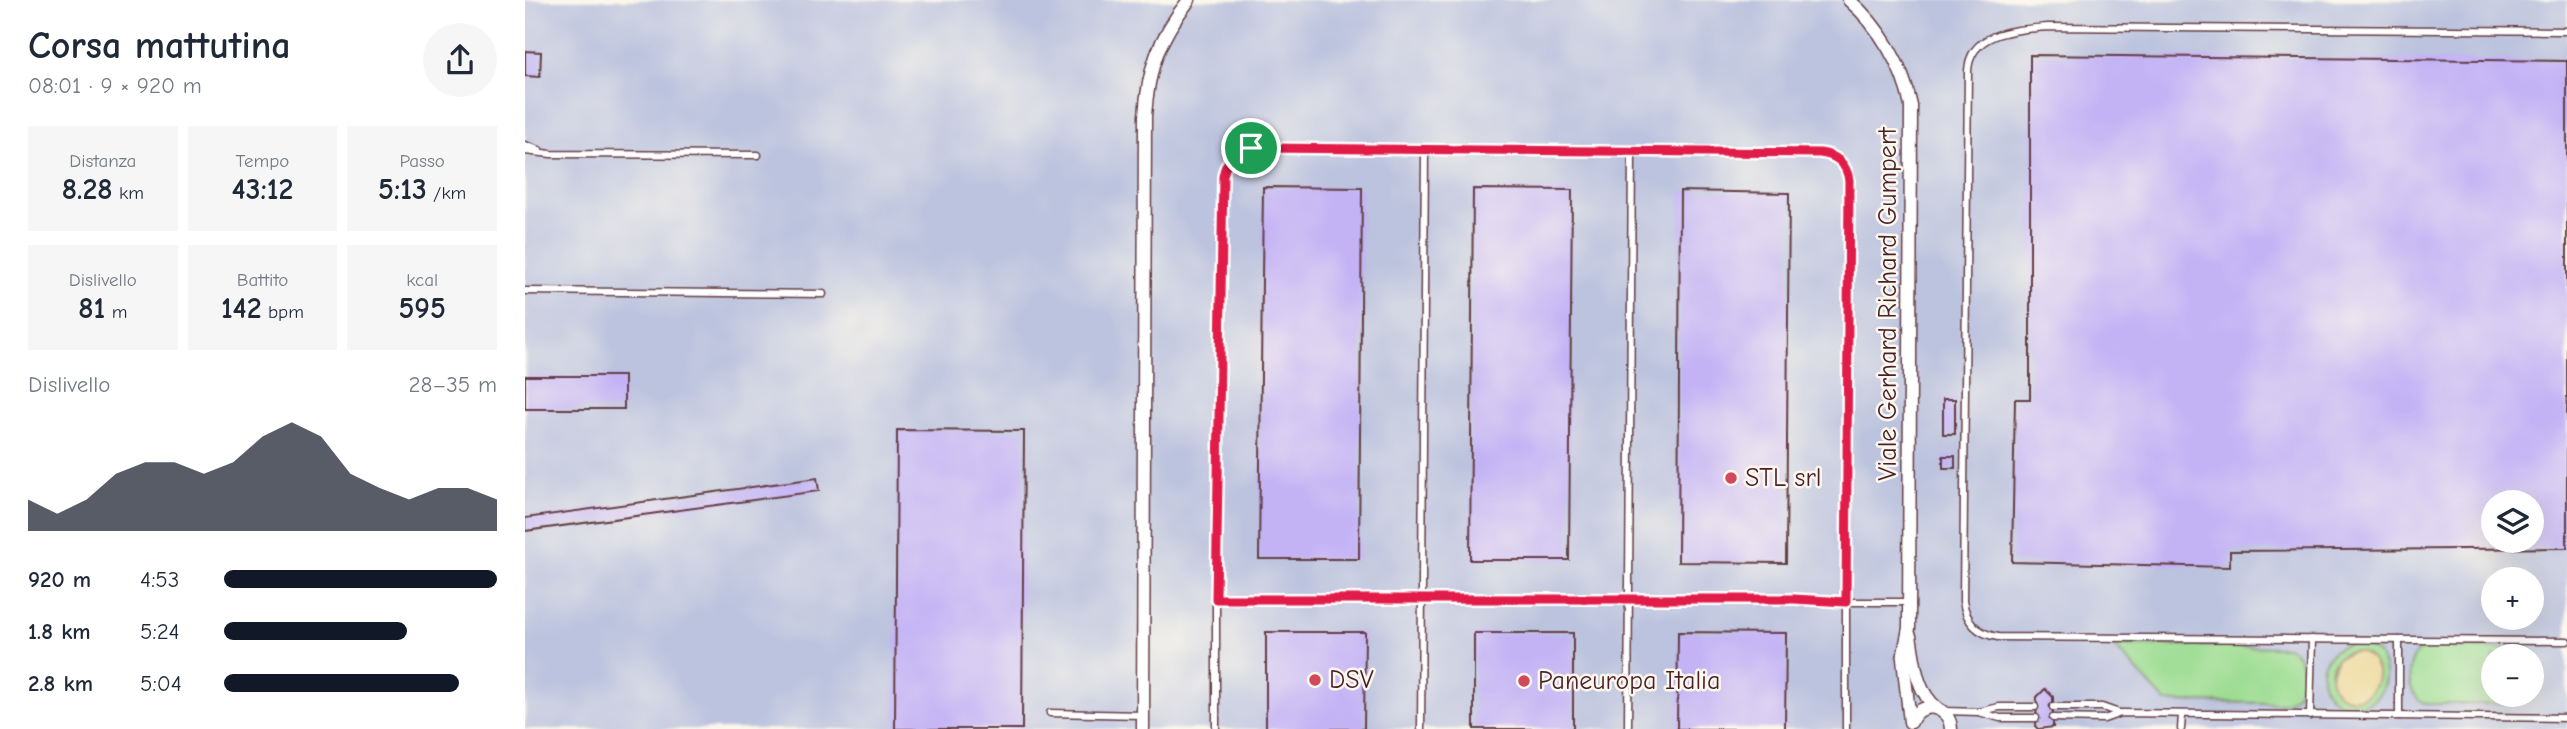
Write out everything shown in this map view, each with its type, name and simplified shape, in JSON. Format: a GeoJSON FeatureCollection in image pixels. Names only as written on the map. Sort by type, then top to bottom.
{"type":"FeatureCollection","features":[{"type":"Feature","properties":{"kind":"street"},"geometry":{"type":"LineString","coordinates":[[1143,729],[1145,104],[1157,49],[1165,32],[1189,0]]}},
{"type":"Feature","properties":{"kind":"street","name":"Viale Gerhard Richard Gumpert"},"geometry":{"type":"LineString","coordinates":[[1849,0],[1868,19],[1891,54],[1905,79],[1911,106],[1909,628],[1919,684],[1925,697],[1948,717],[1951,729]]}},
{"type":"Feature","properties":{"kind":"street","name":"Viale Gerhard Richard Gumpert"},"geometry":{"type":"LineString","coordinates":[[1909,628],[1903,659],[1910,727]]}},
{"type":"Feature","properties":{"kind":"street"},"geometry":{"type":"LineString","coordinates":[[1910,727],[1913,716],[1924,708],[1940,710]]}},
{"type":"Feature","properties":{"kind":"lane"},"geometry":{"type":"LineString","coordinates":[[2567,32],[2048,27],[2015,31],[1989,38],[1976,47],[1970,58],[1963,601],[1970,621],[1983,634],[1998,637],[2567,641]]}},
{"type":"Feature","properties":{"kind":"lane"},"geometry":{"type":"LineString","coordinates":[[525,145],[551,154]]}},
{"type":"Feature","properties":{"kind":"lane"},"geometry":{"type":"LineString","coordinates":[[1216,729],[1223,176],[1227,163],[1237,153],[1251,148],[1820,153],[1836,157],[1846,167],[1849,180],[1846,729]]}},
{"type":"Feature","properties":{"kind":"lane"},"geometry":{"type":"LineString","coordinates":[[1422,729],[1425,149]]}},
{"type":"Feature","properties":{"kind":"lane"},"geometry":{"type":"LineString","coordinates":[[525,151],[551,154],[758,155]]}},
{"type":"Feature","properties":{"kind":"lane"},"geometry":{"type":"LineString","coordinates":[[1627,729],[1632,151]]}},
{"type":"Feature","properties":{"kind":"lane"},"geometry":{"type":"LineString","coordinates":[[525,291],[823,294]]}},
{"type":"Feature","properties":{"kind":"lane"},"geometry":{"type":"LineString","coordinates":[[1216,599],[1423,597],[1909,602]]}},
{"type":"Feature","properties":{"kind":"lane"},"geometry":{"type":"LineString","coordinates":[[2310,716],[2312,639]]}},
{"type":"Feature","properties":{"kind":"lane"},"geometry":{"type":"LineString","coordinates":[[2399,640],[2399,716]]}},
{"type":"Feature","properties":{"kind":"lane"},"geometry":{"type":"LineString","coordinates":[[1979,712],[1999,707],[2035,707]]}},
{"type":"Feature","properties":{"kind":"lane"},"geometry":{"type":"LineString","coordinates":[[2053,707],[2102,707],[2121,713],[2182,715],[2567,718]]}},
{"type":"Feature","properties":{"kind":"lane"},"geometry":{"type":"LineString","coordinates":[[1940,710],[1979,712],[2000,718],[2036,719]]}},
{"type":"Feature","properties":{"kind":"lane"},"geometry":{"type":"LineString","coordinates":[[1050,713],[1143,715]]}},
{"type":"Feature","properties":{"kind":"lane"},"geometry":{"type":"LineString","coordinates":[[2053,719],[2104,719],[2121,713]]}},
{"type":"Feature","properties":{"kind":"lane"},"geometry":{"type":"LineString","coordinates":[[2182,715],[2182,729]]}},
{"type":"Feature","properties":{"kind":"shaded area"},"geometry":{"type":"Polygon","coordinates":[[[525,0],[2567,0],[2567,729],[525,729],[525,0]]]}},
{"type":"Feature","properties":{"kind":"green space"},"geometry":{"type":"Polygon","coordinates":[[[2354,643],[2369,647],[2379,656],[2384,667],[2385,679],[2381,690],[2374,699],[2363,705],[2340,703],[2330,696],[2324,685],[2324,663],[2339,647],[2354,643]],[[2353,651],[2333,663],[2330,677],[2332,684],[2343,696],[2363,697],[2375,684],[2377,677],[2374,664],[2362,654],[2353,651]]]}},
{"type":"Feature","properties":{"kind":"green space"},"geometry":{"type":"Polygon","coordinates":[[[2113,645],[2288,647],[2300,660],[2303,677],[2297,693],[2283,703],[2166,702],[2113,645]]]}},
{"type":"Feature","properties":{"kind":"green space"},"geometry":{"type":"Polygon","coordinates":[[[2429,647],[2481,648],[2481,704],[2427,704],[2420,701],[2412,689],[2409,673],[2418,651],[2429,647]]]}},
{"type":"Feature","properties":{"kind":"sand"},"geometry":{"type":"Polygon","coordinates":[[[2353,651],[2366,655],[2374,662],[2377,671],[2372,689],[2366,696],[2356,699],[2345,697],[2336,691],[2330,675],[2337,658],[2353,651]]]}},
{"type":"Feature","properties":{"kind":"building"},"geometry":{"type":"Polygon","coordinates":[[[525,51],[541,52],[540,77],[525,76],[525,51]]]}},
{"type":"Feature","properties":{"kind":"building"},"geometry":{"type":"Polygon","coordinates":[[[2030,55],[2567,61],[2567,548],[2544,548],[2544,490],[2481,490],[2481,549],[2230,551],[2230,567],[2012,562],[2015,399],[2030,399],[2030,55]]]}},
{"type":"Feature","properties":{"kind":"building"},"geometry":{"type":"Polygon","coordinates":[[[1263,187],[1362,188],[1359,559],[1259,559],[1263,187]]]}},
{"type":"Feature","properties":{"kind":"building"},"geometry":{"type":"Polygon","coordinates":[[[1473,189],[1572,190],[1569,560],[1470,560],[1473,189]]]}},
{"type":"Feature","properties":{"kind":"building"},"geometry":{"type":"Polygon","coordinates":[[[1680,191],[1789,193],[1786,563],[1678,562],[1680,191]]]}},
{"type":"Feature","properties":{"kind":"building"},"geometry":{"type":"Polygon","coordinates":[[[525,376],[624,376],[624,409],[525,409],[525,376]]]}},
{"type":"Feature","properties":{"kind":"building"},"geometry":{"type":"Polygon","coordinates":[[[1943,399],[1955,399],[1955,434],[1943,434],[1943,399]]]}},
{"type":"Feature","properties":{"kind":"building"},"geometry":{"type":"Polygon","coordinates":[[[897,430],[1024,431],[1022,729],[895,729],[897,430]]]}},
{"type":"Feature","properties":{"kind":"building"},"geometry":{"type":"Polygon","coordinates":[[[1943,456],[1955,456],[1955,468],[1943,468],[1943,456]]]}},
{"type":"Feature","properties":{"kind":"building"},"geometry":{"type":"Polygon","coordinates":[[[817,478],[819,491],[525,531],[525,518],[817,478]]]}},
{"type":"Feature","properties":{"kind":"building","name":"DSV"},"geometry":{"type":"Polygon","coordinates":[[[1266,632],[1365,632],[1364,729],[1266,729],[1266,632]]]}},
{"type":"Feature","properties":{"kind":"building"},"geometry":{"type":"Polygon","coordinates":[[[1678,632],[1786,633],[1785,729],[1677,729],[1678,632]]]}},
{"type":"Feature","properties":{"kind":"building","name":"Paneuropa Italia"},"geometry":{"type":"Polygon","coordinates":[[[1474,633],[1573,633],[1573,729],[1474,729],[1474,633]]]}},
{"type":"Feature","properties":{"kind":"building"},"geometry":{"type":"Polygon","coordinates":[[[2045,689],[2053,697],[2053,727],[2038,729],[2037,697],[2045,689]]]}},
{"type":"Feature","properties":{"kind":"place","name":"STL srl"},"geometry":{"type":"Point","coordinates":[1731,478]}},
{"type":"Feature","properties":{"kind":"place","name":"DSV"},"geometry":{"type":"Point","coordinates":[1315,680]}},
{"type":"Feature","properties":{"kind":"place","name":"Paneuropa Italia"},"geometry":{"type":"Point","coordinates":[1524,681]}},
{"type":"Feature","properties":{"kind":"route"},"geometry":{"type":"LineString","coordinates":[[1251,148],[1820,153],[1836,157],[1846,167],[1849,180],[1846,602],[1794,599],[1401,597],[1216,599],[1223,176],[1232,157],[1251,148]]}}]}
